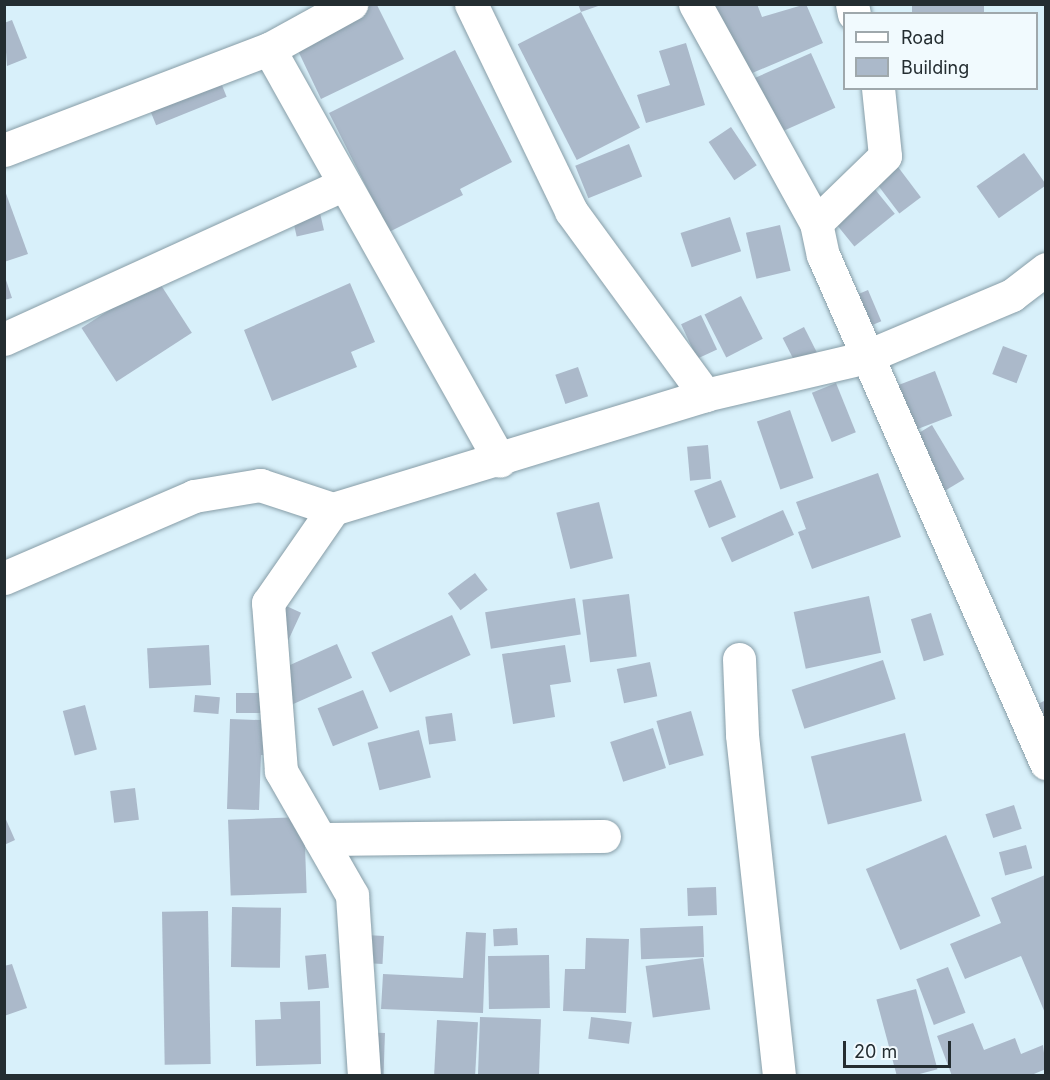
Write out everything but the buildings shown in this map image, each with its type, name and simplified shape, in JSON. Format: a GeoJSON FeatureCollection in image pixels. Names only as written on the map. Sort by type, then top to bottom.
{"type":"FeatureCollection","features":[{"type":"Feature","properties":{"kind":"street"},"geometry":{"type":"LineString","coordinates":[[4,150],[269,49],[351,4]]}},
{"type":"Feature","properties":{"kind":"street"},"geometry":{"type":"LineString","coordinates":[[471,4],[570,211],[705,395]]}},
{"type":"Feature","properties":{"kind":"street"},"geometry":{"type":"LineString","coordinates":[[695,4],[816,222],[823,255],[863,358],[1017,690],[1046,763]]}},
{"type":"Feature","properties":{"kind":"street"},"geometry":{"type":"LineString","coordinates":[[269,49],[500,461]]}},
{"type":"Feature","properties":{"kind":"street"},"geometry":{"type":"LineString","coordinates":[[816,222],[885,156],[878,90]]}},
{"type":"Feature","properties":{"kind":"street"},"geometry":{"type":"LineString","coordinates":[[4,339],[344,184]]}},
{"type":"Feature","properties":{"kind":"street"},"geometry":{"type":"LineString","coordinates":[[4,578],[194,496],[260,485],[333,508],[500,461],[705,395],[863,358],[1012,295],[1046,269]]}},
{"type":"Feature","properties":{"kind":"street"},"geometry":{"type":"LineString","coordinates":[[333,508],[268,603],[280,771],[352,895],[364,1076]]}},
{"type":"Feature","properties":{"kind":"street"},"geometry":{"type":"LineString","coordinates":[[739,659],[742,735],[779,1076]]}},
{"type":"Feature","properties":{"kind":"street"},"geometry":{"type":"LineString","coordinates":[[320,839],[604,836]]}}]}
